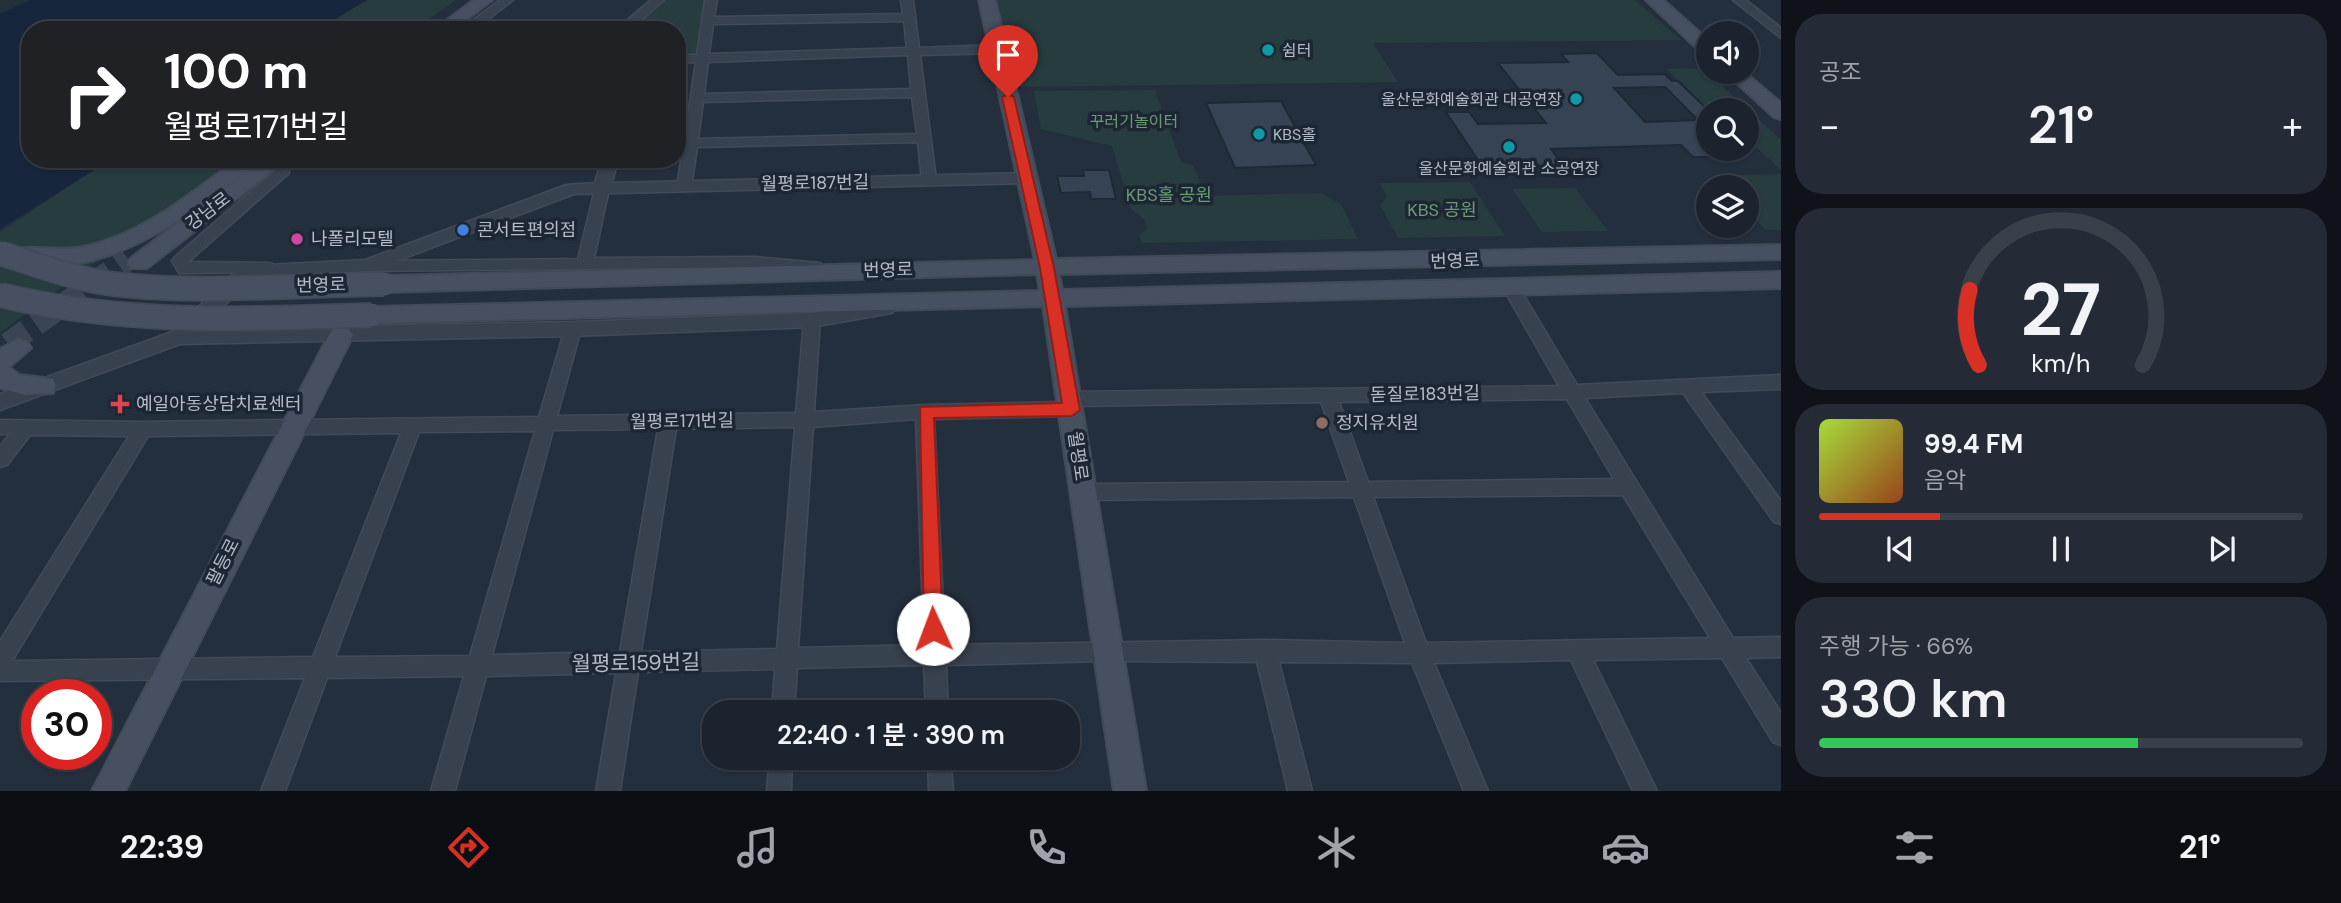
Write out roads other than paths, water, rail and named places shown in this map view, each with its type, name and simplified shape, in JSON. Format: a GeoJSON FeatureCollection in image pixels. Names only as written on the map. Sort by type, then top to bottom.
{"type":"FeatureCollection","features":[{"type":"Feature","properties":{"kind":"main road"},"geometry":{"type":"LineString","coordinates":[[455,21],[484,0]]}},
{"type":"Feature","properties":{"kind":"main road","name":"월평로"},"geometry":{"type":"LineString","coordinates":[[987,0],[1029,178],[1053,299],[1071,404],[1105,651],[1130,791]]}},
{"type":"Feature","properties":{"kind":"main road"},"geometry":{"type":"LineString","coordinates":[[1654,0],[1696,38]]}},
{"type":"Feature","properties":{"kind":"main road"},"geometry":{"type":"LineString","coordinates":[[1748,84],[1781,113]]}},
{"type":"Feature","properties":{"kind":"main road"},"geometry":{"type":"LineString","coordinates":[[3,254],[38,258],[87,252],[133,240],[157,228],[238,168]]}},
{"type":"Feature","properties":{"kind":"main road","name":"강남로"},"geometry":{"type":"LineString","coordinates":[[249,168],[134,261],[275,168]]}},
{"type":"Feature","properties":{"kind":"main road","name":"번영로"},"geometry":{"type":"LineString","coordinates":[[3,254],[69,276],[113,285],[174,287],[384,284],[848,270],[1132,267],[1781,252]]}},
{"type":"Feature","properties":{"kind":"main road"},"geometry":{"type":"LineString","coordinates":[[1132,267],[1121,275],[1120,282],[1131,293],[1142,297]]}},
{"type":"Feature","properties":{"kind":"main road","name":"번영로"},"geometry":{"type":"LineString","coordinates":[[0,295],[52,310],[118,317],[371,315],[1511,288],[1781,279]]}},
{"type":"Feature","properties":{"kind":"main road","name":"팔등로"},"geometry":{"type":"LineString","coordinates":[[108,791],[341,335]]}},
{"type":"Feature","properties":{"kind":"main road"},"geometry":{"type":"LineString","coordinates":[[0,372],[4,379],[11,383],[44,386]]}},
{"type":"Feature","properties":{"kind":"street"},"geometry":{"type":"LineString","coordinates":[[478,21],[507,0]]}},
{"type":"Feature","properties":{"kind":"street"},"geometry":{"type":"LineString","coordinates":[[633,21],[658,0]]}},
{"type":"Feature","properties":{"kind":"street"},"geometry":{"type":"LineString","coordinates":[[684,187],[711,0]]}},
{"type":"Feature","properties":{"kind":"street"},"geometry":{"type":"LineString","coordinates":[[907,0],[929,180]]}},
{"type":"Feature","properties":{"kind":"street"},"geometry":{"type":"LineString","coordinates":[[1739,0],[1781,34]]}},
{"type":"Feature","properties":{"kind":"street"},"geometry":{"type":"LineString","coordinates":[[708,21],[909,17]]}},
{"type":"Feature","properties":{"kind":"street"},"geometry":{"type":"LineString","coordinates":[[686,59],[997,49]]}},
{"type":"Feature","properties":{"kind":"street"},"geometry":{"type":"LineString","coordinates":[[697,98],[918,93]]}},
{"type":"Feature","properties":{"kind":"street"},"geometry":{"type":"LineString","coordinates":[[690,143],[923,138]]}},
{"type":"Feature","properties":{"kind":"street"},"geometry":{"type":"LineString","coordinates":[[275,268],[185,269],[180,261],[277,168]]}},
{"type":"Feature","properties":{"kind":"street"},"geometry":{"type":"LineString","coordinates":[[585,263],[608,168]]}},
{"type":"Feature","properties":{"kind":"street","name":"월평로187번길"},"geometry":{"type":"LineString","coordinates":[[178,337],[241,278],[275,268],[367,266],[572,189],[1029,178]]}},
{"type":"Feature","properties":{"kind":"street"},"geometry":{"type":"LineString","coordinates":[[367,266],[755,262],[848,270]]}},
{"type":"Feature","properties":{"kind":"street"},"geometry":{"type":"LineString","coordinates":[[1511,288],[1628,487],[1781,734]]}},
{"type":"Feature","properties":{"kind":"street"},"geometry":{"type":"LineString","coordinates":[[0,402],[178,337],[573,329],[812,320],[911,302]]}},
{"type":"Feature","properties":{"kind":"street"},"geometry":{"type":"LineString","coordinates":[[784,700],[812,320]]}},
{"type":"Feature","properties":{"kind":"street"},"geometry":{"type":"LineString","coordinates":[[443,791],[573,329]]}},
{"type":"Feature","properties":{"kind":"street","name":"돋질로183번길"},"geometry":{"type":"LineString","coordinates":[[1071,404],[1574,392],[1781,382]]}},
{"type":"Feature","properties":{"kind":"street"},"geometry":{"type":"LineString","coordinates":[[1687,386],[1781,516]]}},
{"type":"Feature","properties":{"kind":"street"},"geometry":{"type":"LineString","coordinates":[[1328,396],[1364,491],[1419,653],[1476,791]]}},
{"type":"Feature","properties":{"kind":"street","name":"월평로171번길"},"geometry":{"type":"LineString","coordinates":[[0,427],[143,429],[806,420],[1071,404]]}},
{"type":"Feature","properties":{"kind":"street"},"geometry":{"type":"LineString","coordinates":[[925,412],[936,700]]}},
{"type":"Feature","properties":{"kind":"street"},"geometry":{"type":"LineString","coordinates":[[608,791],[668,422]]}},
{"type":"Feature","properties":{"kind":"street"},"geometry":{"type":"LineString","coordinates":[[273,791],[413,425]]}},
{"type":"Feature","properties":{"kind":"street"},"geometry":{"type":"LineString","coordinates":[[0,460],[25,428]]}},
{"type":"Feature","properties":{"kind":"street"},"geometry":{"type":"LineString","coordinates":[[0,660],[143,429]]}},
{"type":"Feature","properties":{"kind":"street"},"geometry":{"type":"LineString","coordinates":[[1084,492],[1628,487]]}},
{"type":"Feature","properties":{"kind":"street","name":"월평로159번길"},"geometry":{"type":"LineString","coordinates":[[0,671],[319,669],[1105,651],[1419,653],[1781,647]]}},
{"type":"Feature","properties":{"kind":"street"},"geometry":{"type":"LineString","coordinates":[[1265,650],[1300,791]]}},
{"type":"Feature","properties":{"kind":"street"},"geometry":{"type":"LineString","coordinates":[[1577,651],[1645,791]]}},
{"type":"Feature","properties":{"kind":"street"},"geometry":{"type":"LineString","coordinates":[[779,791],[780,770]]}},
{"type":"Feature","properties":{"kind":"street"},"geometry":{"type":"LineString","coordinates":[[940,770],[941,791]]}},
{"type":"Feature","properties":{"kind":"water"},"geometry":{"type":"Polygon","coordinates":[[[30,0],[367,0],[332,21],[21,21],[21,168],[98,168],[0,229],[0,14],[30,0]]]}},
{"type":"Feature","properties":{"kind":"tunnel"},"geometry":{"type":"LineString","coordinates":[[8,344],[128,259]]}},
{"type":"Feature","properties":{"kind":"place","name":"쉼터"},"geometry":{"type":"Point","coordinates":[1268,50]}},
{"type":"Feature","properties":{"kind":"place","name":"울산문화예술회관 대공연장"},"geometry":{"type":"Point","coordinates":[1576,99]}},
{"type":"Feature","properties":{"kind":"place","name":"KBS홀"},"geometry":{"type":"Point","coordinates":[1259,134]}},
{"type":"Feature","properties":{"kind":"place","name":"울산문화예술회관 소공연장"},"geometry":{"type":"Point","coordinates":[1509,147]}},
{"type":"Feature","properties":{"kind":"place","name":"콘서트편의점"},"geometry":{"type":"Point","coordinates":[463,230]}},
{"type":"Feature","properties":{"kind":"place","name":"나폴리모텔"},"geometry":{"type":"Point","coordinates":[297,239]}},
{"type":"Feature","properties":{"kind":"place","name":"예일아동상담치료센터"},"geometry":{"type":"Point","coordinates":[120,404]}},
{"type":"Feature","properties":{"kind":"place","name":"정지유치원"},"geometry":{"type":"Point","coordinates":[1322,423]}},
{"type":"Feature","properties":{"kind":"park label","name":"꾸러기놀이터"},"geometry":{"type":"Point","coordinates":[1134,121]}},
{"type":"Feature","properties":{"kind":"park label","name":"KBS홀 공원"},"geometry":{"type":"Point","coordinates":[1169,195]}},
{"type":"Feature","properties":{"kind":"park label","name":"KBS 공원"},"geometry":{"type":"Point","coordinates":[1442,210]}}]}
